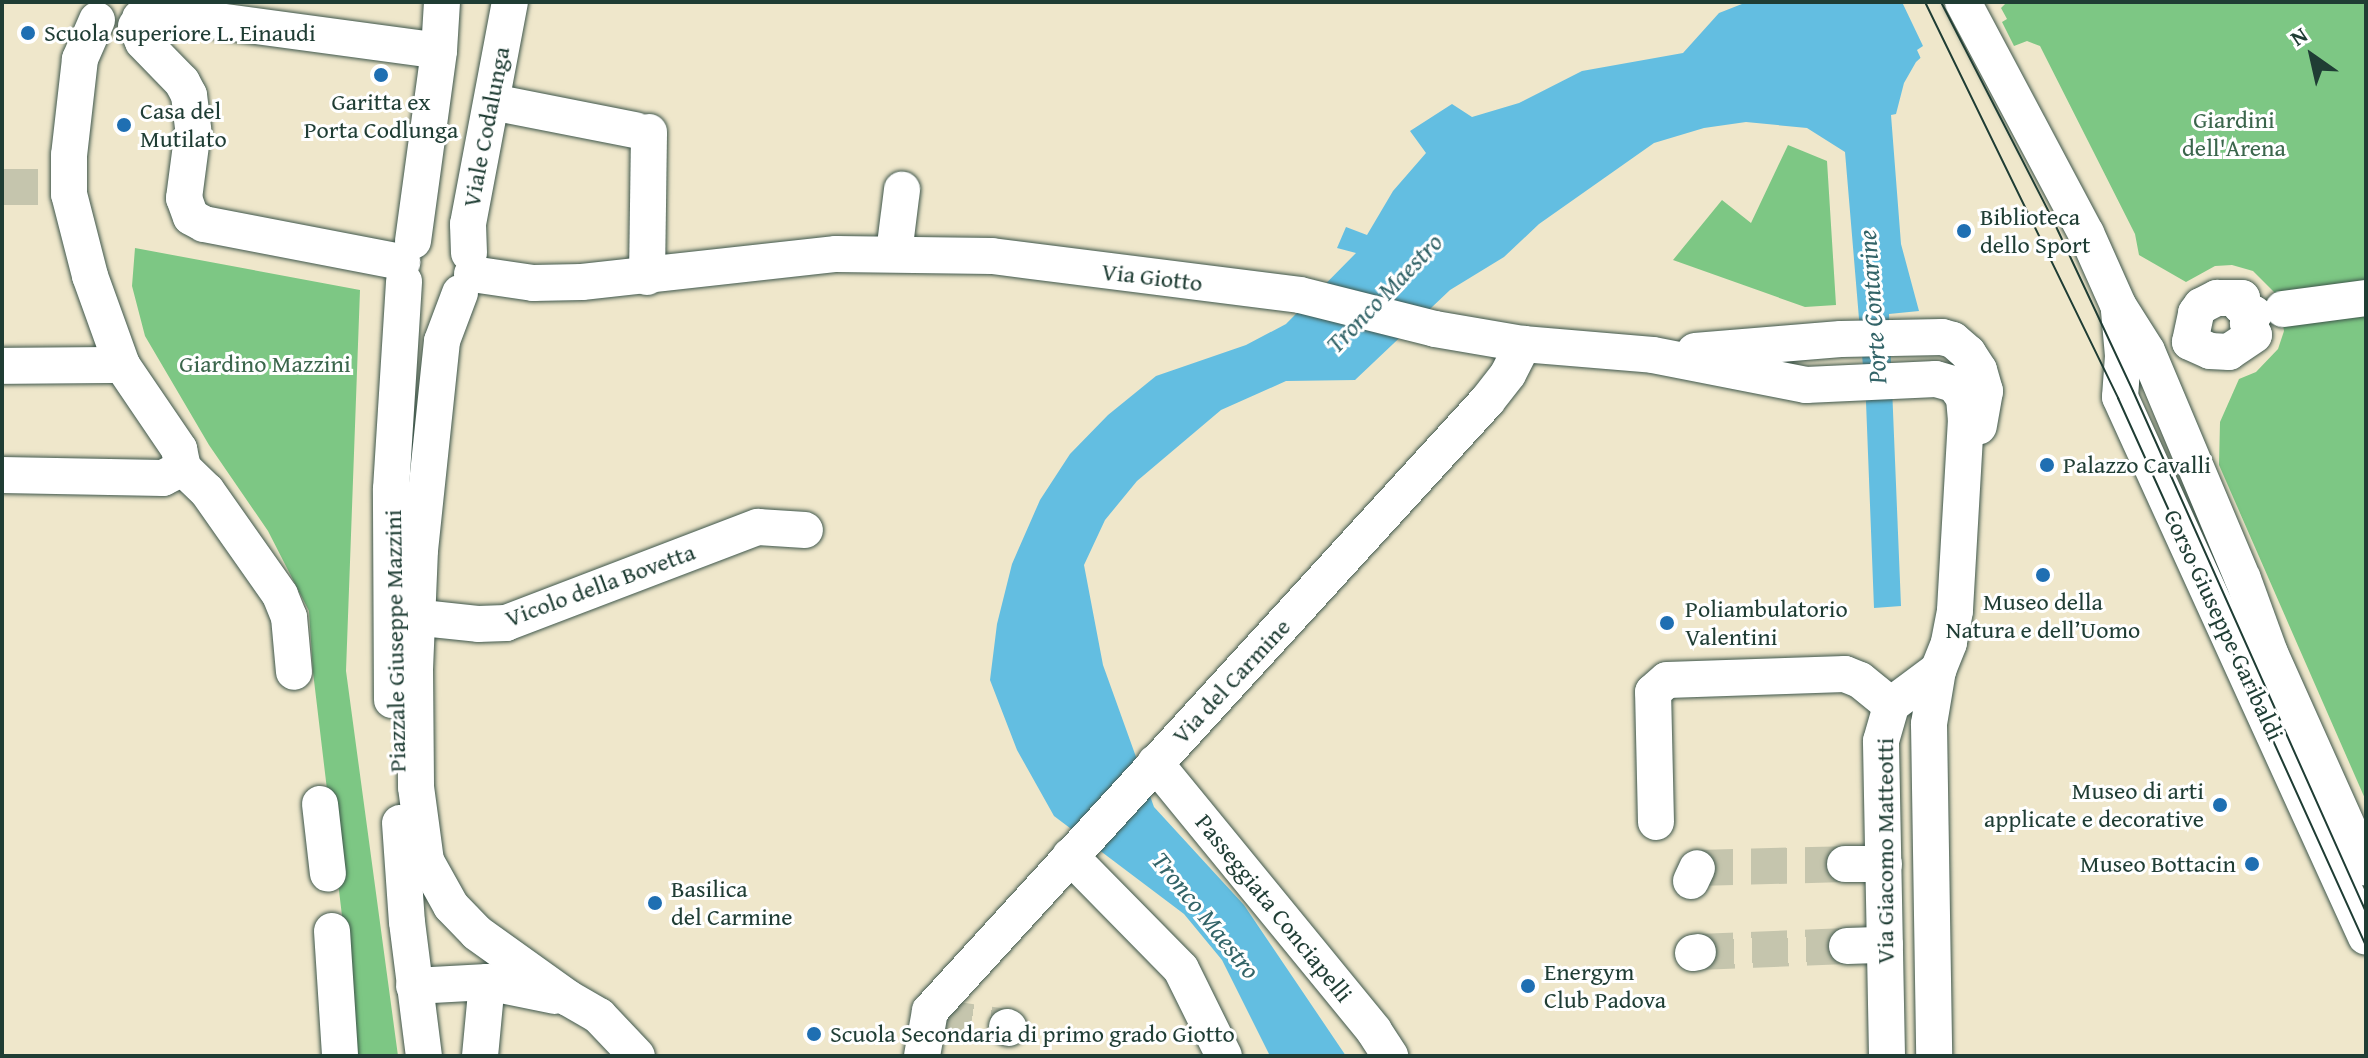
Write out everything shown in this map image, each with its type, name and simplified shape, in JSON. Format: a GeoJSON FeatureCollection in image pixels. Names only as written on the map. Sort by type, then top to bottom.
{"type":"FeatureCollection","features":[{"type":"Feature","properties":{"kind":"street"},"geometry":{"type":"LineString","coordinates":[[407,261],[430,233],[449,234],[467,274],[451,300],[429,302],[419,298],[407,261],[439,51],[442,2]]}},
{"type":"Feature","properties":{"kind":"street","name":"Viale Codalunga"},"geometry":{"type":"LineString","coordinates":[[467,274],[468,224],[510,2]]}},
{"type":"Feature","properties":{"kind":"street","name":"Corso Giuseppe Garibaldi"},"geometry":{"type":"LineString","coordinates":[[1963,2],[2086,233],[2118,305],[2147,351],[2183,433],[2270,653],[2366,868]]}},
{"type":"Feature","properties":{"kind":"street"},"geometry":{"type":"LineString","coordinates":[[294,672],[289,617],[280,595],[207,491],[183,468],[179,449],[122,365],[90,276],[54,190],[69,155],[80,59],[121,17],[154,14],[439,51]]}},
{"type":"Feature","properties":{"kind":"street"},"geometry":{"type":"LineString","coordinates":[[121,17],[182,82],[189,95],[193,130],[184,198],[191,217],[204,224],[407,261]]}},
{"type":"Feature","properties":{"kind":"street"},"geometry":{"type":"LineString","coordinates":[[492,102],[642,131],[647,277]]}},
{"type":"Feature","properties":{"kind":"street"},"geometry":{"type":"LineString","coordinates":[[894,253],[902,190]]}},
{"type":"Feature","properties":{"kind":"street","name":"Via Giotto"},"geometry":{"type":"LineString","coordinates":[[467,274],[533,283],[647,277],[788,257],[894,253],[992,256],[1300,295],[1435,329],[1523,344],[1653,355],[1806,385],[1936,379],[1954,384],[1964,398],[1964,466]]}},
{"type":"Feature","properties":{"kind":"street","name":"Piazzale Giuseppe Mazzini"},"geometry":{"type":"LineString","coordinates":[[407,261],[391,489],[415,669],[416,787],[426,861],[451,906],[477,933],[568,998]]}},
{"type":"Feature","properties":{"kind":"street","name":"Piazzale Giuseppe Mazzini"},"geometry":{"type":"LineString","coordinates":[[421,1054],[390,670],[406,616],[446,323],[467,274]]}},
{"type":"Feature","properties":{"kind":"street"},"geometry":{"type":"LineString","coordinates":[[2283,309],[2366,298]]}},
{"type":"Feature","properties":{"kind":"street","name":"Corso Giuseppe Garibaldi"},"geometry":{"type":"LineString","coordinates":[[2118,305],[2123,356],[2120,397],[2366,937]]}},
{"type":"Feature","properties":{"kind":"street","name":"Via Giotto"},"geometry":{"type":"LineString","coordinates":[[1653,355],[1848,339],[1927,336],[1953,340],[1968,353],[1979,370],[1985,391],[1983,412],[1964,466]]}},
{"type":"Feature","properties":{"kind":"street","name":"Via del Carmine"},"geometry":{"type":"LineString","coordinates":[[922,1056],[933,1015],[1074,851],[1487,401],[1508,374],[1523,344]]}},
{"type":"Feature","properties":{"kind":"street"},"geometry":{"type":"LineString","coordinates":[[2,366],[122,365]]}},
{"type":"Feature","properties":{"kind":"street","name":"Via Giacomo Matteotti"},"geometry":{"type":"LineString","coordinates":[[1934,1056],[1929,724],[1938,670],[1949,643],[1955,611],[1964,466]]}},
{"type":"Feature","properties":{"kind":"street"},"geometry":{"type":"LineString","coordinates":[[2,475],[163,478],[183,468]]}},
{"type":"Feature","properties":{"kind":"street","name":"Vicolo della Bovetta"},"geometry":{"type":"LineString","coordinates":[[406,616],[478,624],[506,623],[758,527],[805,530]]}},
{"type":"Feature","properties":{"kind":"street","name":"Via Giacomo Matteotti"},"geometry":{"type":"LineString","coordinates":[[1887,1056],[1881,741],[1891,705],[1938,670]]}},
{"type":"Feature","properties":{"kind":"street"},"geometry":{"type":"LineString","coordinates":[[1656,822],[1653,692],[1667,680],[1845,674],[1860,680],[1891,705]]}},
{"type":"Feature","properties":{"kind":"street","name":"Passeggiata Conciapelli"},"geometry":{"type":"LineString","coordinates":[[1150,769],[1374,1031],[1390,1056]]}},
{"type":"Feature","properties":{"kind":"street"},"geometry":{"type":"LineString","coordinates":[[320,804],[328,874]]}},
{"type":"Feature","properties":{"kind":"street"},"geometry":{"type":"LineString","coordinates":[[1074,851],[1181,969],[1224,1056]]}},
{"type":"Feature","properties":{"kind":"street"},"geometry":{"type":"LineString","coordinates":[[1845,864],[1884,864]]}},
{"type":"Feature","properties":{"kind":"street"},"geometry":{"type":"LineString","coordinates":[[332,931],[340,1056]]}},
{"type":"Feature","properties":{"kind":"street"},"geometry":{"type":"LineString","coordinates":[[1847,946],[1885,945]]}},
{"type":"Feature","properties":{"kind":"street"},"geometry":{"type":"LineString","coordinates":[[480,1056],[487,982]]}},
{"type":"Feature","properties":{"kind":"street"},"geometry":{"type":"LineString","coordinates":[[414,986],[487,982],[568,998],[599,1016],[637,1056]]}},
{"type":"Feature","properties":{"kind":"green space","name":"Giardini dell'Arena"},"geometry":{"type":"Polygon","coordinates":[[[2007,2],[2366,2],[2366,801],[2219,465],[2220,422],[2239,379],[2256,372],[2278,349],[2284,331],[2278,296],[2253,271],[2232,265],[2215,266],[2186,282],[2139,255],[2135,234],[2040,46],[2027,41],[2014,46],[2002,22],[2007,19],[2001,8],[2007,2]]]}},
{"type":"Feature","properties":{"kind":"green space"},"geometry":{"type":"Polygon","coordinates":[[[1788,145],[1827,161],[1836,305],[1805,307],[1673,260],[1722,200],[1751,223],[1788,145]]]}},
{"type":"Feature","properties":{"kind":"green space","name":"Giardino Mazzini"},"geometry":{"type":"Polygon","coordinates":[[[135,248],[360,290],[346,671],[398,1056],[351,1056],[345,941],[313,672],[309,611],[268,531],[209,445],[145,336],[132,286],[135,248]]]}},
{"type":"Feature","properties":{"kind":"water"},"geometry":{"type":"Polygon","coordinates":[[[1747,2],[1982,2],[1916,62],[1904,83],[1896,114],[1891,115],[1901,244],[1919,311],[1889,314],[1901,606],[1874,608],[1866,402],[1845,152],[1807,128],[1746,122],[1704,128],[1654,143],[1539,224],[1504,257],[1450,290],[1355,380],[1286,381],[1221,410],[1137,481],[1105,520],[1084,565],[1103,665],[1154,807],[1244,905],[1346,1056],[1270,1056],[1222,960],[1184,914],[1054,816],[1017,750],[990,680],[997,624],[1012,564],[1040,500],[1070,454],[1108,415],[1156,376],[1246,345],[1286,324],[1356,253],[1337,248],[1346,227],[1367,235],[1393,191],[1426,153],[1410,131],[1452,104],[1472,117],[1519,103],[1582,71],[1683,53],[1719,13],[1747,2]]]}},
{"type":"Feature","properties":{"kind":"pier"},"geometry":{"type":"Polygon","coordinates":[[[1902,2],[1986,2],[1922,61],[1917,50],[1923,46],[1902,2]]]}},
{"type":"Feature","properties":{"kind":"tunnel"},"geometry":{"type":"LineString","coordinates":[[2,187],[40,187]]}},
{"type":"Feature","properties":{"kind":"tunnel"},"geometry":{"type":"LineString","coordinates":[[1697,868],[1845,864]]}},
{"type":"Feature","properties":{"kind":"tunnel"},"geometry":{"type":"LineString","coordinates":[[1698,952],[1847,946]]}},
{"type":"Feature","properties":{"kind":"tunnel"},"geometry":{"type":"LineString","coordinates":[[936,1017],[1007,1027]]}},
{"type":"Feature","properties":{"kind":"tram line"},"geometry":{"type":"LineString","coordinates":[[1925,2],[2118,398],[2366,946]]}},
{"type":"Feature","properties":{"kind":"tram line"},"geometry":{"type":"LineString","coordinates":[[1941,2],[2052,218],[2133,391],[2366,912]]}},
{"type":"Feature","properties":{"kind":"place","name":"Scuola superiore L. Einaudi"},"geometry":{"type":"Point","coordinates":[28,33]}},
{"type":"Feature","properties":{"kind":"place","name":"Garitta ex Porta Codlunga"},"geometry":{"type":"Point","coordinates":[381,75]}},
{"type":"Feature","properties":{"kind":"place","name":"Casa del Mutilato"},"geometry":{"type":"Point","coordinates":[124,125]}},
{"type":"Feature","properties":{"kind":"place","name":"Biblioteca dello Sport"},"geometry":{"type":"Point","coordinates":[1964,231]}},
{"type":"Feature","properties":{"kind":"place","name":"Palazzo Cavalli"},"geometry":{"type":"Point","coordinates":[2047,465]}},
{"type":"Feature","properties":{"kind":"place","name":"Museo della Natura e dell’Uomo"},"geometry":{"type":"Point","coordinates":[2043,575]}},
{"type":"Feature","properties":{"kind":"place","name":"Poliambulatorio Valentini"},"geometry":{"type":"Point","coordinates":[1667,623]}},
{"type":"Feature","properties":{"kind":"place","name":"Museo di arti applicate e decorative"},"geometry":{"type":"Point","coordinates":[2220,805]}},
{"type":"Feature","properties":{"kind":"place","name":"Museo Bottacin"},"geometry":{"type":"Point","coordinates":[2252,864]}},
{"type":"Feature","properties":{"kind":"place","name":"Basilica del Carmine"},"geometry":{"type":"Point","coordinates":[655,903]}},
{"type":"Feature","properties":{"kind":"place","name":"Energym Club Padova"},"geometry":{"type":"Point","coordinates":[1528,986]}},
{"type":"Feature","properties":{"kind":"place","name":"Scuola Secondaria di primo grado Giotto"},"geometry":{"type":"Point","coordinates":[814,1034]}},
{"type":"Feature","properties":{"kind":"water label","name":"Tronco Maestro"},"geometry":{"type":"Point","coordinates":[1384,293]}},
{"type":"Feature","properties":{"kind":"water label","name":"Porte Contarine"},"geometry":{"type":"Point","coordinates":[1872,307]}},
{"type":"Feature","properties":{"kind":"water label","name":"Tronco Maestro"},"geometry":{"type":"Point","coordinates":[1206,915]}}]}
